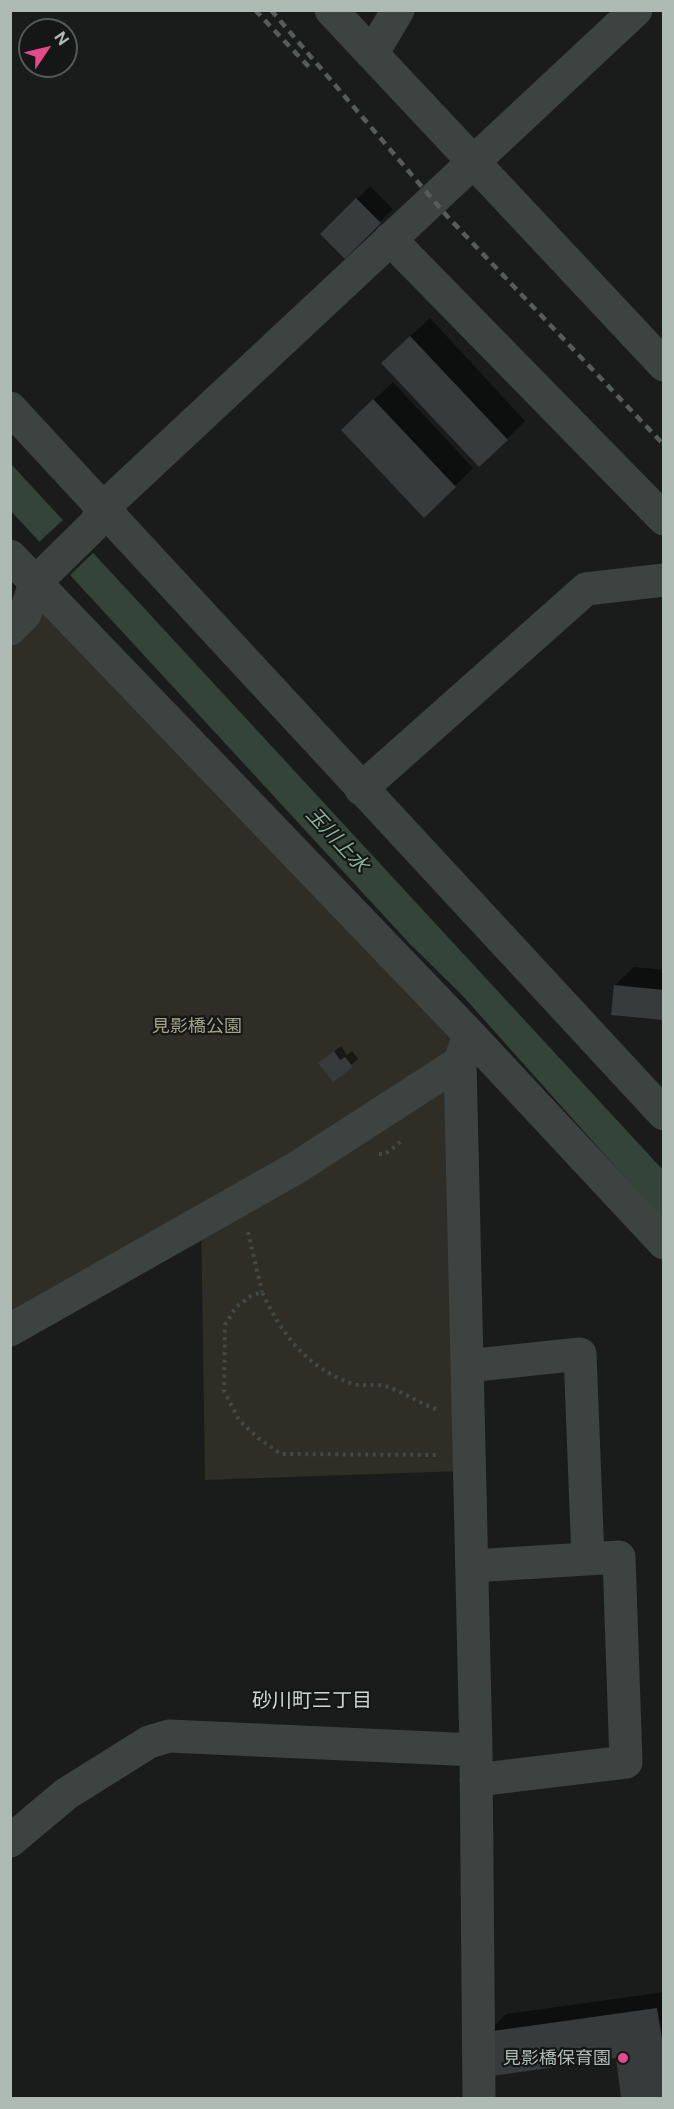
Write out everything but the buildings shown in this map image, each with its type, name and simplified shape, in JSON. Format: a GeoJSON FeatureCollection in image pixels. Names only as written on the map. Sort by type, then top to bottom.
{"type":"FeatureCollection","features":[{"type":"Feature","properties":{"kind":"street"},"geometry":{"type":"LineString","coordinates":[[331,10],[659,357]]}},
{"type":"Feature","properties":{"kind":"street"},"geometry":{"type":"LineString","coordinates":[[372,54],[398,10]]}},
{"type":"Feature","properties":{"kind":"street"},"geometry":{"type":"LineString","coordinates":[[10,629],[25,614],[43,575],[99,516],[390,239],[636,10]]}},
{"type":"Feature","properties":{"kind":"street"},"geometry":{"type":"LineString","coordinates":[[390,239],[663,519]]}},
{"type":"Feature","properties":{"kind":"street"},"geometry":{"type":"LineString","coordinates":[[10,408],[99,516],[361,789],[663,1114]]}},
{"type":"Feature","properties":{"kind":"street"},"geometry":{"type":"LineString","coordinates":[[10,556],[43,575],[464,1048],[663,1244]]}},
{"type":"Feature","properties":{"kind":"street"},"geometry":{"type":"LineString","coordinates":[[361,789],[586,589],[663,580]]}},
{"type":"Feature","properties":{"kind":"street"},"geometry":{"type":"LineString","coordinates":[[10,1330],[296,1168],[464,1048]]}},
{"type":"Feature","properties":{"kind":"street"},"geometry":{"type":"LineString","coordinates":[[464,1048],[479,2098]]}},
{"type":"Feature","properties":{"kind":"street"},"geometry":{"type":"LineString","coordinates":[[467,1366],[580,1354],[588,1559]]}},
{"type":"Feature","properties":{"kind":"street"},"geometry":{"type":"LineString","coordinates":[[10,1841],[66,1794],[149,1742],[169,1736],[476,1765],[626,1762],[619,1557],[472,1566]]}},
{"type":"Feature","properties":{"kind":"path"},"geometry":{"type":"LineString","coordinates":[[230,1205],[247,1231],[262,1292],[276,1321],[297,1349],[321,1371],[356,1385],[385,1386],[416,1403],[468,1417]]}},
{"type":"Feature","properties":{"kind":"path"},"geometry":{"type":"LineString","coordinates":[[262,1292],[251,1296],[236,1307],[225,1324],[224,1391],[240,1420],[258,1438],[281,1454],[469,1454]]}},
{"type":"Feature","properties":{"kind":"green space","name":"見影橋公園"},"geometry":{"type":"Polygon","coordinates":[[[50,585],[457,1037],[462,1471],[205,1480],[201,1214],[11,1316],[10,628],[50,585]]]}},
{"type":"Feature","properties":{"kind":"water","name":"玉川上水"},"geometry":{"type":"Polygon","coordinates":[[[11,464],[663,1170],[663,1220],[462,995],[410,944],[11,511],[11,464]]]}},
{"type":"Feature","properties":{"kind":"pier"},"geometry":{"type":"Polygon","coordinates":[[[65,518],[95,551],[68,577],[37,544],[65,518]]]}},
{"type":"Feature","properties":{"kind":"railway"},"geometry":{"type":"LineString","coordinates":[[255,10],[310,68]]}},
{"type":"Feature","properties":{"kind":"railway"},"geometry":{"type":"LineString","coordinates":[[271,10],[446,215],[664,445]]}},
{"type":"Feature","properties":{"kind":"place","name":"見影橋保育園"},"geometry":{"type":"Point","coordinates":[623,2058]}},
{"type":"Feature","properties":{"kind":"district","name":"砂川町三丁目"},"geometry":{"type":"Point","coordinates":[312,1701]}}]}
